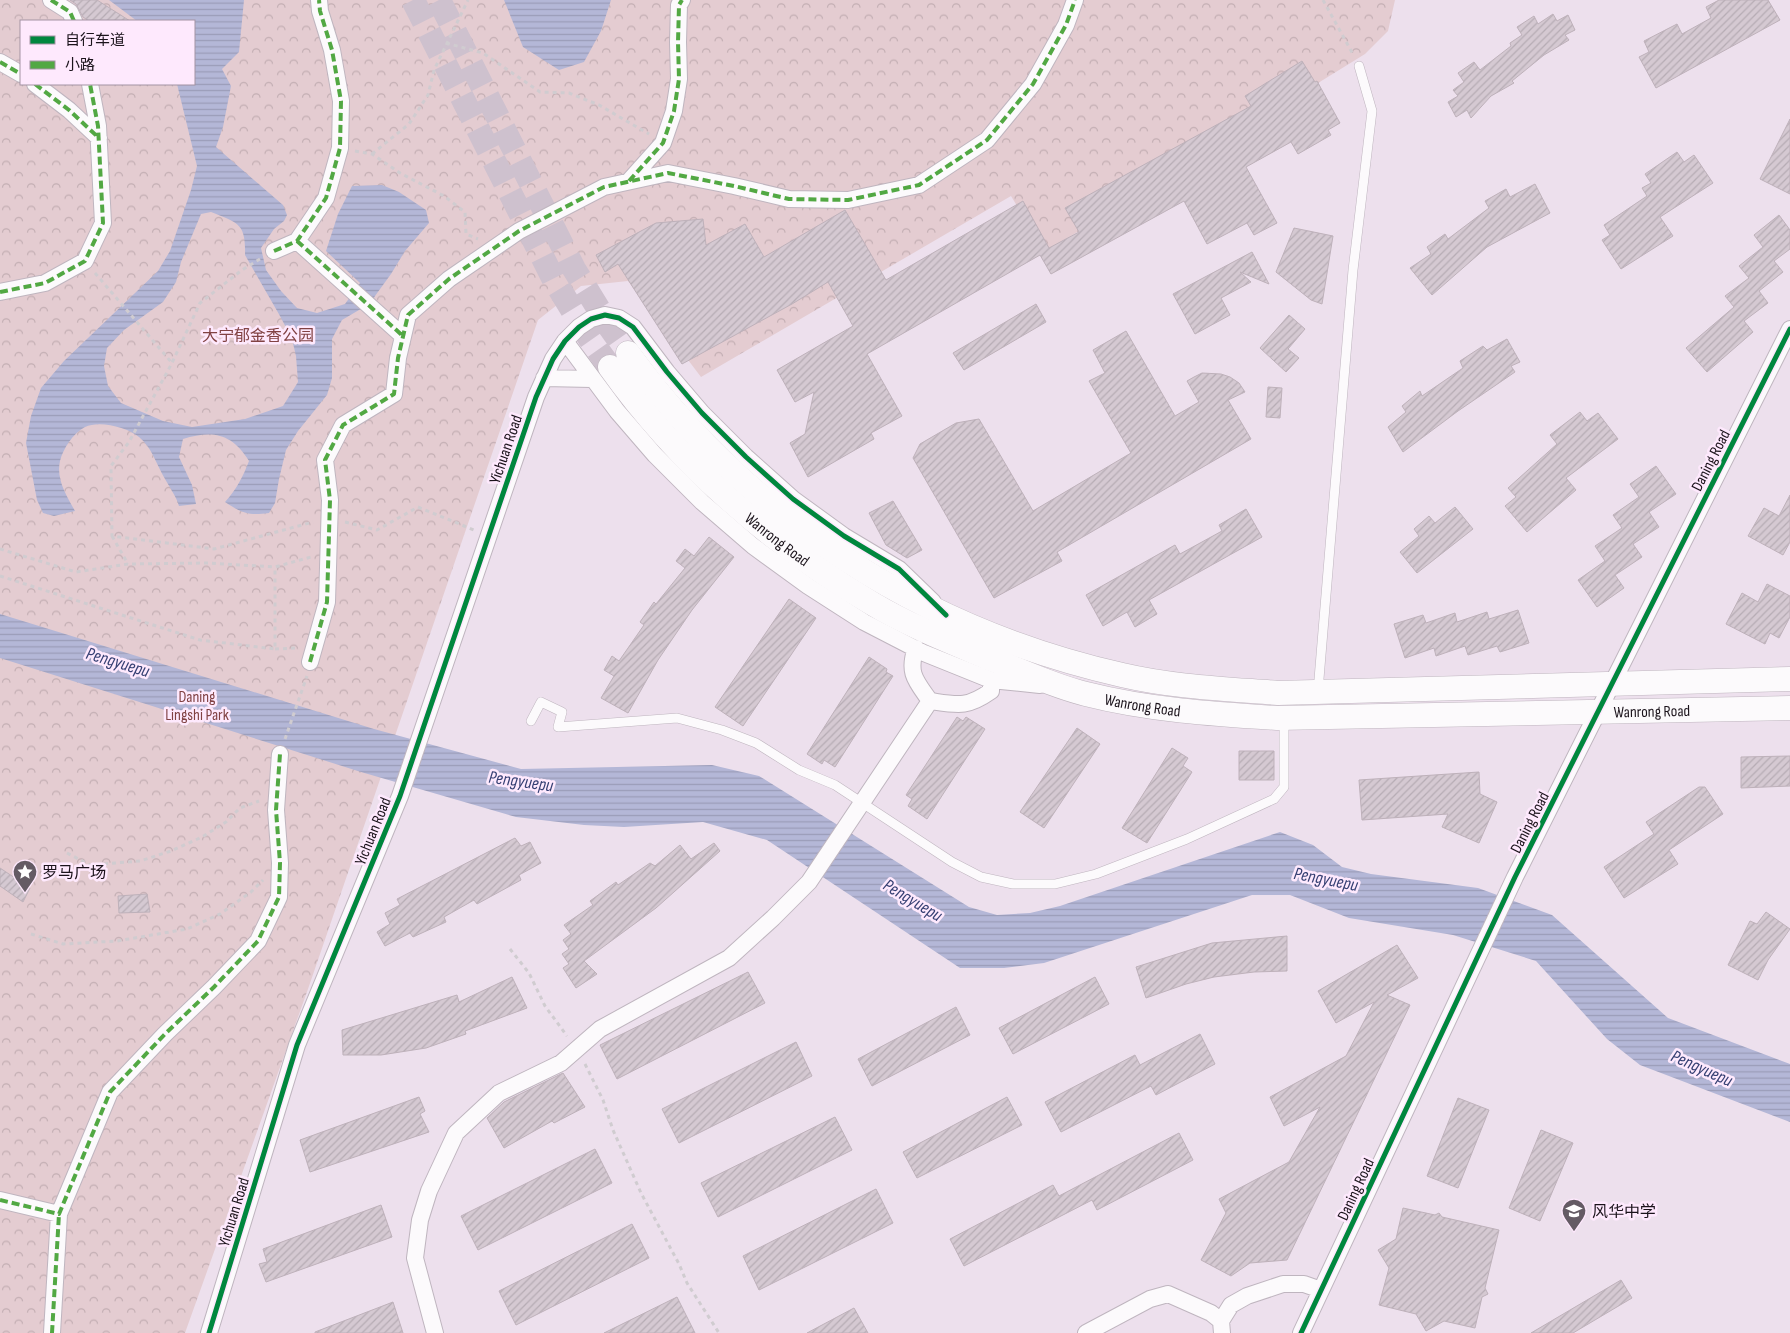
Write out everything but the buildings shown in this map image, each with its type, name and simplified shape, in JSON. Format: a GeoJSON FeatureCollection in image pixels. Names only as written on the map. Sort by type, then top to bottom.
{"type":"FeatureCollection","features":[{"type":"Feature","properties":{"kind":"main road","name":"Wanrong Road"},"geometry":{"type":"LineString","coordinates":[[628,353],[687,426],[732,472],[781,514],[832,552],[888,585],[946,615],[1062,660],[1124,675],[1197,687],[1278,692],[1790,679]]}},
{"type":"Feature","properties":{"kind":"main road","name":"Wanrong Road"},"geometry":{"type":"LineString","coordinates":[[601,373],[624,387],[670,442],[716,488],[766,531],[819,570],[874,605],[934,636],[1056,686],[1119,701],[1196,712],[1284,718],[1790,708]]}},
{"type":"Feature","properties":{"kind":"street"},"geometry":{"type":"LineString","coordinates":[[51,0],[70,12],[74,20]]}},
{"type":"Feature","properties":{"kind":"street"},"geometry":{"type":"LineString","coordinates":[[274,251],[297,241],[326,198],[340,148],[341,101],[332,50],[320,11],[319,0]]}},
{"type":"Feature","properties":{"kind":"street"},"geometry":{"type":"LineString","coordinates":[[629,181],[664,143],[674,111],[680,79],[678,42],[680,5],[682,0]]}},
{"type":"Feature","properties":{"kind":"street"},"geometry":{"type":"LineString","coordinates":[[312,654],[326,602],[330,551],[330,500],[325,460],[344,424],[394,394],[398,358],[408,315],[449,279],[519,231],[604,187],[668,173],[789,199],[848,200],[919,185],[987,140],[1032,84],[1066,25],[1074,0]]}},
{"type":"Feature","properties":{"kind":"street"},"geometry":{"type":"LineString","coordinates":[[0,62],[20,73]]}},
{"type":"Feature","properties":{"kind":"street"},"geometry":{"type":"LineString","coordinates":[[36,85],[69,110],[99,138]]}},
{"type":"Feature","properties":{"kind":"street"},"geometry":{"type":"LineString","coordinates":[[0,292],[45,283],[85,261],[103,222],[99,138],[90,85]]}},
{"type":"Feature","properties":{"kind":"street"},"geometry":{"type":"LineString","coordinates":[[297,241],[403,336]]}},
{"type":"Feature","properties":{"kind":"street","name":"Yichuan Road"},"geometry":{"type":"LineString","coordinates":[[209,1333],[297,1045],[400,796],[544,378],[565,341],[591,319],[605,316],[619,318],[633,327],[667,372],[702,413],[746,458],[793,499],[844,536],[899,569],[946,615]]}},
{"type":"Feature","properties":{"kind":"street","name":"Daning Road"},"geometry":{"type":"LineString","coordinates":[[1301,1333],[1516,877],[1790,328]]}},
{"type":"Feature","properties":{"kind":"street"},"geometry":{"type":"LineString","coordinates":[[565,341],[601,373],[617,411],[655,455],[702,502],[753,546],[808,586],[864,622],[916,648],[991,680],[1056,686]]}},
{"type":"Feature","properties":{"kind":"street"},"geometry":{"type":"LineString","coordinates":[[544,378],[601,373]]}},
{"type":"Feature","properties":{"kind":"street"},"geometry":{"type":"LineString","coordinates":[[916,648],[911,662],[914,674],[930,701]]}},
{"type":"Feature","properties":{"kind":"street"},"geometry":{"type":"LineString","coordinates":[[930,701],[958,705],[977,701],[991,691],[991,680]]}},
{"type":"Feature","properties":{"kind":"street"},"geometry":{"type":"LineString","coordinates":[[435,1333],[415,1258],[420,1220],[429,1191],[456,1133],[499,1093],[561,1063],[600,1029],[728,958],[773,918],[809,882],[930,701]]}},
{"type":"Feature","properties":{"kind":"street"},"geometry":{"type":"LineString","coordinates":[[52,1333],[59,1214],[86,1154],[110,1092],[258,941],[279,898],[280,863],[276,810],[280,754]]}},
{"type":"Feature","properties":{"kind":"street"},"geometry":{"type":"LineString","coordinates":[[0,1200],[59,1214]]}},
{"type":"Feature","properties":{"kind":"street"},"geometry":{"type":"LineString","coordinates":[[1221,1327],[1231,1305],[1247,1296],[1283,1284],[1304,1284],[1321,1290]]}},
{"type":"Feature","properties":{"kind":"street"},"geometry":{"type":"LineString","coordinates":[[1086,1333],[1150,1299],[1168,1294],[1211,1313],[1221,1327]]}},
{"type":"Feature","properties":{"kind":"lane"},"geometry":{"type":"LineString","coordinates":[[1318,692],[1353,270],[1372,111],[1359,66]]}},
{"type":"Feature","properties":{"kind":"lane"},"geometry":{"type":"LineString","coordinates":[[531,721],[540,702],[562,712],[558,728],[677,718],[722,730],[756,743],[798,770],[835,785],[952,862],[981,877],[1012,884],[1055,884],[1096,874],[1187,839],[1274,799],[1284,787],[1284,718]]}},
{"type":"Feature","properties":{"kind":"path"},"geometry":{"type":"LineString","coordinates":[[372,154],[409,124],[428,95],[434,70],[468,0]]}},
{"type":"Feature","properties":{"kind":"path"},"geometry":{"type":"LineString","coordinates":[[1323,0],[1359,66]]}},
{"type":"Feature","properties":{"kind":"path"},"geometry":{"type":"LineString","coordinates":[[446,43],[483,53],[540,92],[569,93],[599,105],[664,143]]}},
{"type":"Feature","properties":{"kind":"path"},"geometry":{"type":"LineString","coordinates":[[340,148],[372,154],[400,173],[444,196],[465,212],[466,234],[496,246]]}},
{"type":"Feature","properties":{"kind":"path"},"geometry":{"type":"LineString","coordinates":[[85,261],[172,363]]}},
{"type":"Feature","properties":{"kind":"path"},"geometry":{"type":"LineString","coordinates":[[128,564],[112,536],[111,466],[129,442],[172,363],[200,303],[242,270]]}},
{"type":"Feature","properties":{"kind":"path"},"geometry":{"type":"LineString","coordinates":[[112,536],[214,550],[330,518],[377,530],[418,506],[489,536]]}},
{"type":"Feature","properties":{"kind":"path"},"geometry":{"type":"LineString","coordinates":[[0,549],[76,572],[128,564],[208,563],[275,567],[330,551]]}},
{"type":"Feature","properties":{"kind":"path"},"geometry":{"type":"LineString","coordinates":[[275,567],[275,649]]}},
{"type":"Feature","properties":{"kind":"path"},"geometry":{"type":"LineString","coordinates":[[0,576],[200,640],[312,654],[307,677],[280,754]]}},
{"type":"Feature","properties":{"kind":"path"},"geometry":{"type":"LineString","coordinates":[[67,853],[90,865],[140,860],[171,851],[202,838],[226,822],[240,808],[277,794]]}},
{"type":"Feature","properties":{"kind":"path"},"geometry":{"type":"LineString","coordinates":[[31,934],[63,944],[117,942],[187,929],[220,914],[251,892],[280,863]]}},
{"type":"Feature","properties":{"kind":"path"},"geometry":{"type":"LineString","coordinates":[[510,948],[529,973],[545,1006],[565,1035],[578,1048],[603,1100],[613,1130],[645,1201],[679,1264],[687,1283],[719,1333]]}},
{"type":"Feature","properties":{"kind":"green space","name":"Daning Lingshi Park"},"geometry":{"type":"Polygon","coordinates":[[[0,0],[1395,0],[1388,31],[1365,54],[1045,252],[1011,196],[701,377],[628,281],[581,286],[538,320],[308,989],[185,1333],[0,1333],[0,0]]]}},
{"type":"Feature","properties":{"kind":"water"},"geometry":{"type":"Polygon","coordinates":[[[109,0],[244,0],[239,52],[222,69],[231,86],[223,127],[216,147],[283,205],[287,215],[284,221],[274,229],[261,248],[266,270],[281,291],[297,308],[317,313],[345,304],[360,283],[326,251],[338,214],[352,186],[382,185],[399,192],[426,210],[429,223],[405,251],[369,307],[359,310],[342,320],[332,339],[332,378],[327,395],[298,431],[286,450],[275,503],[269,513],[246,513],[225,502],[239,483],[249,461],[236,444],[228,439],[220,436],[203,435],[183,439],[179,457],[192,485],[196,504],[179,506],[175,495],[144,441],[127,430],[98,424],[85,427],[76,433],[61,456],[59,474],[65,493],[75,511],[54,516],[43,513],[37,500],[26,443],[31,416],[41,388],[64,361],[158,271],[170,251],[191,190],[197,166],[177,85],[195,85],[195,20],[136,20],[109,0]],[[211,212],[201,214],[181,262],[176,282],[163,302],[124,330],[107,348],[104,366],[108,386],[121,403],[163,421],[192,427],[245,419],[283,406],[298,382],[296,356],[292,339],[245,255],[242,230],[234,222],[211,212]]]}},
{"type":"Feature","properties":{"kind":"water"},"geometry":{"type":"Polygon","coordinates":[[[504,0],[611,0],[601,31],[584,62],[559,70],[523,47],[504,0]]]}},
{"type":"Feature","properties":{"kind":"water","name":"Pengyuepu"},"geometry":{"type":"Polygon","coordinates":[[[0,614],[374,729],[521,769],[712,765],[759,776],[969,907],[997,915],[1030,913],[1060,906],[1280,832],[1313,845],[1342,867],[1371,874],[1478,888],[1552,915],[1668,1018],[1790,1064],[1790,1122],[1640,1065],[1607,1039],[1536,961],[1453,935],[1349,918],[1290,895],[1252,895],[1044,963],[1004,968],[960,968],[767,840],[703,822],[624,827],[584,825],[516,817],[361,772],[0,658],[0,614]]]}},
{"type":"Feature","properties":{"kind":"tunnel"},"geometry":{"type":"LineString","coordinates":[[413,0],[554,280],[590,339],[610,367]]}},
{"type":"Feature","properties":{"kind":"tunnel"},"geometry":{"type":"LineString","coordinates":[[439,0],[574,269],[628,353]]}},
{"type":"Feature","properties":{"kind":"marked path"},"geometry":{"type":"LineString","coordinates":[[51,0],[70,12],[74,20]]}},
{"type":"Feature","properties":{"kind":"marked path"},"geometry":{"type":"LineString","coordinates":[[274,251],[297,241],[326,198],[340,148],[341,101],[332,50],[320,11],[319,0]]}},
{"type":"Feature","properties":{"kind":"marked path"},"geometry":{"type":"LineString","coordinates":[[629,181],[663,143],[674,111],[679,79],[679,5],[682,0]]}},
{"type":"Feature","properties":{"kind":"marked path"},"geometry":{"type":"LineString","coordinates":[[310,662],[327,602],[330,500],[325,460],[343,425],[394,394],[398,358],[408,315],[449,279],[519,231],[604,187],[668,173],[789,199],[848,200],[919,185],[987,140],[1033,84],[1066,25],[1075,0]]}},
{"type":"Feature","properties":{"kind":"marked path"},"geometry":{"type":"LineString","coordinates":[[0,62],[20,73]]}},
{"type":"Feature","properties":{"kind":"marked path"},"geometry":{"type":"LineString","coordinates":[[36,85],[69,110],[99,138]]}},
{"type":"Feature","properties":{"kind":"marked path"},"geometry":{"type":"LineString","coordinates":[[0,292],[45,283],[85,261],[103,223],[98,126],[90,85]]}},
{"type":"Feature","properties":{"kind":"marked path"},"geometry":{"type":"LineString","coordinates":[[297,241],[403,336]]}},
{"type":"Feature","properties":{"kind":"marked path"},"geometry":{"type":"LineString","coordinates":[[0,1200],[59,1214],[110,1092],[258,941],[279,897],[280,863],[276,810],[280,754]]}},
{"type":"Feature","properties":{"kind":"marked path"},"geometry":{"type":"LineString","coordinates":[[52,1333],[59,1214]]}},
{"type":"Feature","properties":{"kind":"cycle path"},"geometry":{"type":"LineString","coordinates":[[209,1333],[297,1045],[400,796],[536,397],[553,359],[565,341],[579,327],[591,319],[605,315],[619,318],[633,327],[667,372],[702,413],[746,457],[793,499],[844,536],[899,569],[946,615]]}},
{"type":"Feature","properties":{"kind":"cycle path"},"geometry":{"type":"LineString","coordinates":[[1301,1333],[1515,877],[1790,329]]}},
{"type":"Feature","properties":{"kind":"place","name":"罗马广场"},"geometry":{"type":"Point","coordinates":[25,893]}},
{"type":"Feature","properties":{"kind":"place","name":"风华中学"},"geometry":{"type":"Point","coordinates":[1574,1232]}},
{"type":"Feature","properties":{"kind":"park label","name":"大宁郁金香公园"},"geometry":{"type":"Point","coordinates":[258,335]}}]}
